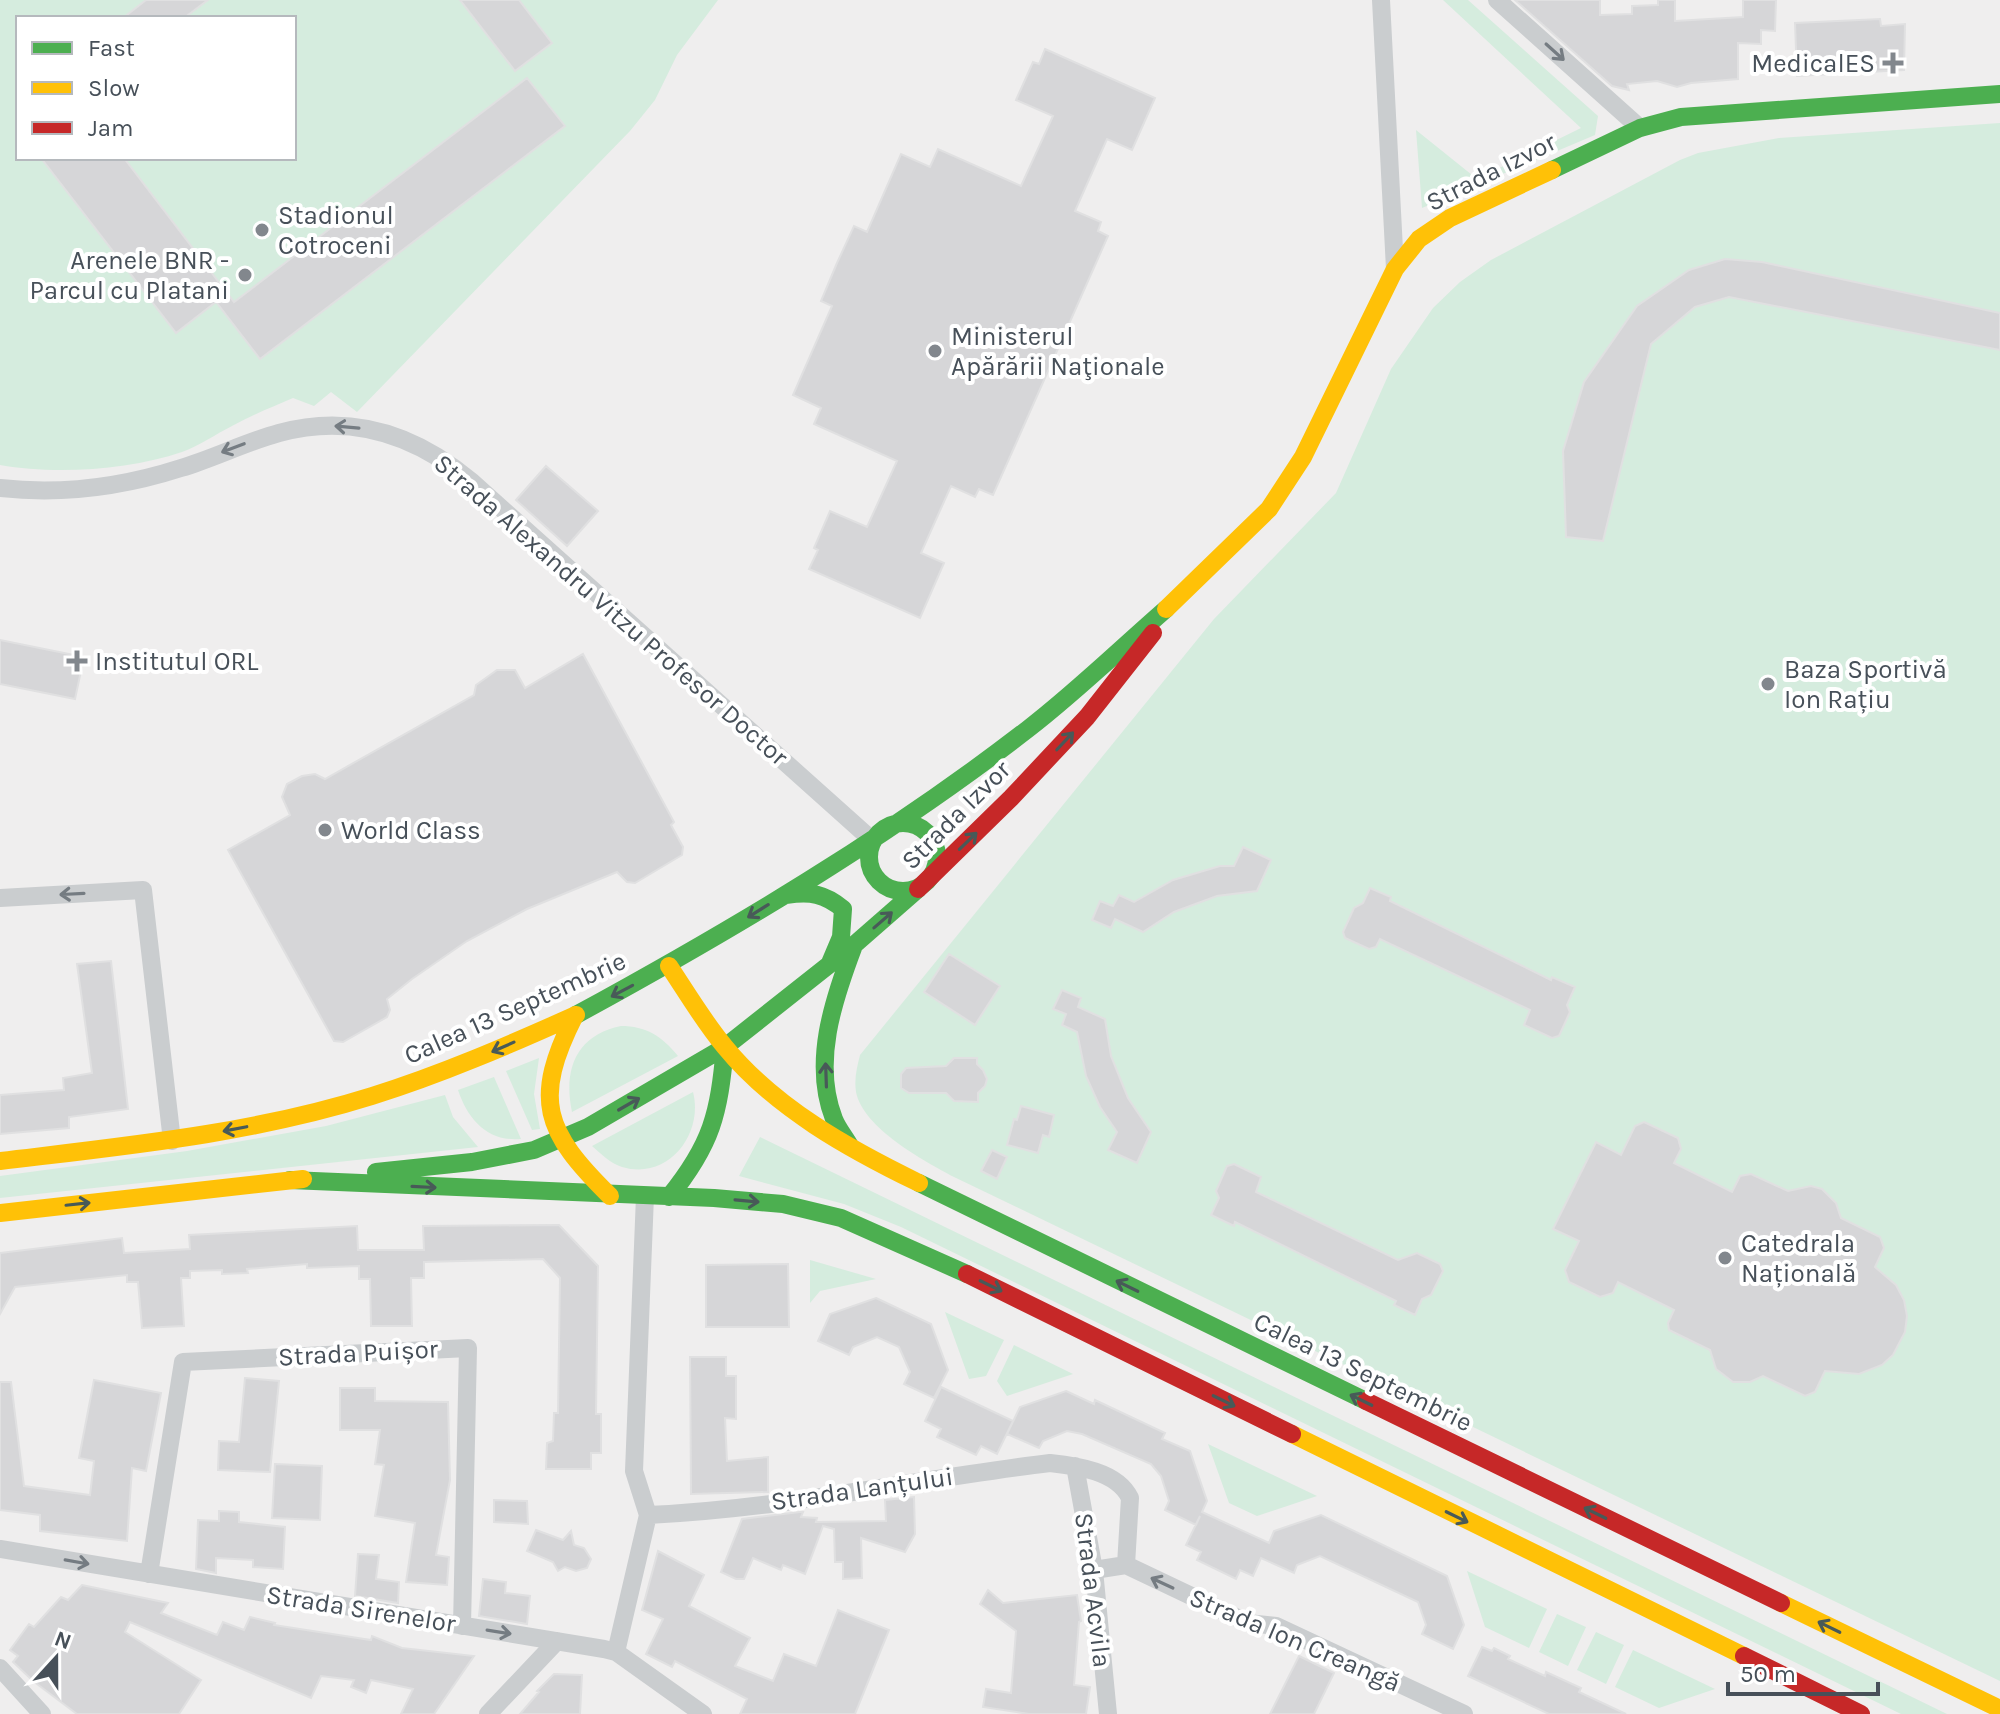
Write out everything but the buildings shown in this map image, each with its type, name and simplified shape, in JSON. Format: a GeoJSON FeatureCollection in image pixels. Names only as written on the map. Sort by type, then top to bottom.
{"type":"FeatureCollection","features":[{"type":"Feature","properties":{"kind":"main road","name":"Strada Izvor"},"geometry":{"type":"LineString","coordinates":[[669,966],[878,835],[980,765],[1031,727],[1190,588],[1269,509],[1288,482],[1316,432],[1395,269],[1419,239],[1435,227],[1640,128],[1681,117],[2000,94]]}},
{"type":"Feature","properties":{"kind":"main road","name":"Strada Izvor"},"geometry":{"type":"LineString","coordinates":[[725,1047],[854,945],[924,884],[1087,717],[1190,588]]}},
{"type":"Feature","properties":{"kind":"main road"},"geometry":{"type":"LineString","coordinates":[[909,824],[920,828],[934,844],[936,866],[924,884],[903,891],[881,883],[870,864],[869,853],[878,835],[909,824]]}},
{"type":"Feature","properties":{"kind":"main road"},"geometry":{"type":"LineString","coordinates":[[783,895],[818,892],[843,909],[845,925],[829,965]]}},
{"type":"Feature","properties":{"kind":"main road"},"geometry":{"type":"LineString","coordinates":[[851,1148],[835,1120],[828,1097],[825,1046],[835,996],[854,945]]}},
{"type":"Feature","properties":{"kind":"main road","name":"Calea 13 Septembrie"},"geometry":{"type":"LineString","coordinates":[[0,1161],[172,1141],[285,1119],[370,1097],[445,1072],[575,1015],[669,966],[725,1047],[763,1086],[851,1148],[940,1196],[2000,1709]]}},
{"type":"Feature","properties":{"kind":"main road"},"geometry":{"type":"LineString","coordinates":[[575,1015],[560,1040],[548,1085],[550,1108],[560,1141],[571,1158],[610,1196]]}},
{"type":"Feature","properties":{"kind":"main road"},"geometry":{"type":"LineString","coordinates":[[0,1213],[483,1161],[534,1150],[560,1141],[725,1047]]}},
{"type":"Feature","properties":{"kind":"main road"},"geometry":{"type":"LineString","coordinates":[[669,1197],[696,1164],[713,1133],[719,1112],[725,1047]]}},
{"type":"Feature","properties":{"kind":"main road"},"geometry":{"type":"LineString","coordinates":[[290,1180],[783,1204],[841,1218],[884,1235],[1861,1714]]}},
{"type":"Feature","properties":{"kind":"street"},"geometry":{"type":"LineString","coordinates":[[1381,0],[1395,269]]}},
{"type":"Feature","properties":{"kind":"street"},"geometry":{"type":"LineString","coordinates":[[1497,0],[1640,128]]}},
{"type":"Feature","properties":{"kind":"street","name":"Strada Alexandru Vitzu Profesor Doctor"},"geometry":{"type":"LineString","coordinates":[[0,488],[71,491],[122,484],[182,468],[279,432],[308,427],[343,425],[408,439],[454,466],[878,835]]}},
{"type":"Feature","properties":{"kind":"street"},"geometry":{"type":"LineString","coordinates":[[0,898],[143,890],[172,1141]]}},
{"type":"Feature","properties":{"kind":"street"},"geometry":{"type":"LineString","coordinates":[[616,1652],[648,1515],[634,1471],[645,1196]]}},
{"type":"Feature","properties":{"kind":"street","name":"Strada Puișor"},"geometry":{"type":"LineString","coordinates":[[149,1574],[183,1362],[468,1348],[462,1626]]}},
{"type":"Feature","properties":{"kind":"street","name":"Strada Lanțului"},"geometry":{"type":"LineString","coordinates":[[648,1515],[820,1497],[1050,1463],[1075,1466]]}},
{"type":"Feature","properties":{"kind":"street"},"geometry":{"type":"LineString","coordinates":[[1075,1466],[1118,1481],[1126,1488],[1130,1498],[1126,1565],[1094,1570]]}},
{"type":"Feature","properties":{"kind":"street","name":"Strada Acvila"},"geometry":{"type":"LineString","coordinates":[[1075,1466],[1094,1570],[1108,1714]]}},
{"type":"Feature","properties":{"kind":"street","name":"Strada Sirenelor"},"geometry":{"type":"LineString","coordinates":[[0,1549],[616,1652],[703,1714]]}},
{"type":"Feature","properties":{"kind":"street","name":"Strada Ion Creangă"},"geometry":{"type":"LineString","coordinates":[[1126,1565],[1248,1623],[1276,1626],[1464,1714]]}},
{"type":"Feature","properties":{"kind":"street"},"geometry":{"type":"LineString","coordinates":[[488,1714],[557,1641]]}},
{"type":"Feature","properties":{"kind":"street"},"geometry":{"type":"LineString","coordinates":[[0,1668],[42,1714]]}},
{"type":"Feature","properties":{"kind":"green space","name":"Arenele BNR - Parcul cu Platani"},"geometry":{"type":"Polygon","coordinates":[[[0,0],[718,0],[677,55],[655,100],[630,131],[357,412],[331,392],[314,406],[293,398],[188,449],[161,458],[92,469],[0,465],[0,0]]]}},
{"type":"Feature","properties":{"kind":"green space"},"geometry":{"type":"Polygon","coordinates":[[[1443,0],[1468,0],[1598,116],[1595,135],[1422,208],[1416,130],[1477,179],[1581,128],[1443,0]]]}},
{"type":"Feature","properties":{"kind":"green space"},"geometry":{"type":"Polygon","coordinates":[[[2000,123],[2000,1681],[954,1177],[912,1153],[882,1130],[861,1105],[855,1082],[860,1055],[1214,619],[1336,493],[1391,369],[1433,308],[1460,282],[1491,260],[1698,153],[1779,138],[2000,123]]]}},
{"type":"Feature","properties":{"kind":"green space"},"geometry":{"type":"Polygon","coordinates":[[[621,1026],[653,1034],[678,1056],[572,1112],[570,1082],[576,1057],[593,1037],[621,1026]]]}},
{"type":"Feature","properties":{"kind":"green space"},"geometry":{"type":"Polygon","coordinates":[[[539,1058],[534,1094],[540,1129],[532,1130],[506,1071],[539,1058]]]}},
{"type":"Feature","properties":{"kind":"green space"},"geometry":{"type":"Polygon","coordinates":[[[494,1077],[521,1139],[489,1133],[467,1111],[462,1101],[458,1090],[494,1077]]]}},
{"type":"Feature","properties":{"kind":"green space"},"geometry":{"type":"Polygon","coordinates":[[[693,1092],[693,1123],[679,1150],[668,1160],[639,1170],[622,1167],[592,1146],[693,1092]]]}},
{"type":"Feature","properties":{"kind":"green space"},"geometry":{"type":"Polygon","coordinates":[[[445,1095],[453,1117],[478,1147],[0,1198],[0,1176],[187,1151],[326,1126],[445,1095]]]}},
{"type":"Feature","properties":{"kind":"green space"},"geometry":{"type":"Polygon","coordinates":[[[760,1137],[1947,1714],[1901,1714],[901,1227],[844,1204],[739,1176],[760,1137]]]}},
{"type":"Feature","properties":{"kind":"green space"},"geometry":{"type":"Polygon","coordinates":[[[810,1260],[876,1279],[820,1291],[810,1303],[810,1260]]]}},
{"type":"Feature","properties":{"kind":"green space"},"geometry":{"type":"Polygon","coordinates":[[[945,1312],[1004,1340],[986,1376],[969,1379],[945,1312]]]}},
{"type":"Feature","properties":{"kind":"green space"},"geometry":{"type":"Polygon","coordinates":[[[1014,1345],[1073,1374],[1007,1396],[997,1381],[1014,1345]]]}},
{"type":"Feature","properties":{"kind":"green space"},"geometry":{"type":"Polygon","coordinates":[[[1208,1444],[1317,1496],[1257,1516],[1229,1503],[1208,1444]]]}},
{"type":"Feature","properties":{"kind":"green space"},"geometry":{"type":"Polygon","coordinates":[[[1467,1571],[1547,1609],[1529,1648],[1485,1627],[1467,1571]]]}},
{"type":"Feature","properties":{"kind":"green space"},"geometry":{"type":"Polygon","coordinates":[[[1557,1614],[1586,1627],[1568,1666],[1539,1652],[1557,1614]]]}},
{"type":"Feature","properties":{"kind":"green space"},"geometry":{"type":"Polygon","coordinates":[[[1596,1632],[1624,1645],[1606,1684],[1577,1670],[1596,1632]]]}},
{"type":"Feature","properties":{"kind":"green space"},"geometry":{"type":"Polygon","coordinates":[[[1633,1650],[1715,1689],[1659,1708],[1615,1687],[1633,1650]]]}},
{"type":"Feature","properties":{"kind":"traffic: fast"},"geometry":{"type":"LineString","coordinates":[[1552,170],[1640,128],[1681,117],[2000,94]]}},
{"type":"Feature","properties":{"kind":"traffic: fast"},"geometry":{"type":"LineString","coordinates":[[576,1015],[750,916],[920,808],[1046,715],[1166,609]]}},
{"type":"Feature","properties":{"kind":"traffic: fast"},"geometry":{"type":"LineString","coordinates":[[903,823],[927,833],[937,857],[927,881],[903,891],[879,881],[869,857],[879,833],[903,823]]}},
{"type":"Feature","properties":{"kind":"traffic: fast"},"geometry":{"type":"LineString","coordinates":[[376,1172],[472,1162],[534,1150],[588,1127],[725,1047],[854,945],[918,889]]}},
{"type":"Feature","properties":{"kind":"traffic: fast"},"geometry":{"type":"LineString","coordinates":[[787,895],[817,895],[843,909],[841,937],[830,963]]}},
{"type":"Feature","properties":{"kind":"traffic: fast"},"geometry":{"type":"LineString","coordinates":[[850,1146],[836,1123],[828,1098],[825,1054],[832,1011],[853,948]]}},
{"type":"Feature","properties":{"kind":"traffic: fast"},"geometry":{"type":"LineString","coordinates":[[669,1197],[695,1161],[711,1127],[720,1091],[725,1047]]}},
{"type":"Feature","properties":{"kind":"traffic: fast"},"geometry":{"type":"LineString","coordinates":[[290,1180],[714,1198],[783,1204],[841,1218],[967,1274]]}},
{"type":"Feature","properties":{"kind":"traffic: fast"},"geometry":{"type":"LineString","coordinates":[[919,1183],[1366,1401]]}},
{"type":"Feature","properties":{"kind":"traffic: slow"},"geometry":{"type":"LineString","coordinates":[[1166,609],[1269,509],[1303,457],[1395,269],[1419,239],[1450,218],[1552,170]]}},
{"type":"Feature","properties":{"kind":"traffic: slow"},"geometry":{"type":"LineString","coordinates":[[669,966],[717,1037],[767,1089],[814,1125],[919,1183]]}},
{"type":"Feature","properties":{"kind":"traffic: slow"},"geometry":{"type":"LineString","coordinates":[[575,1015],[553,1070],[550,1092],[552,1113],[559,1133],[571,1152],[610,1196]]}},
{"type":"Feature","properties":{"kind":"traffic: slow"},"geometry":{"type":"LineString","coordinates":[[0,1161],[188,1137],[326,1109],[450,1069],[576,1015]]}},
{"type":"Feature","properties":{"kind":"traffic: slow"},"geometry":{"type":"LineString","coordinates":[[0,1213],[303,1179]]}},
{"type":"Feature","properties":{"kind":"traffic: slow"},"geometry":{"type":"LineString","coordinates":[[1292,1434],[1744,1656]]}},
{"type":"Feature","properties":{"kind":"traffic: slow"},"geometry":{"type":"LineString","coordinates":[[1781,1603],[2000,1709]]}},
{"type":"Feature","properties":{"kind":"traffic: jam"},"geometry":{"type":"LineString","coordinates":[[918,889],[1011,798],[1087,717],[1153,633]]}},
{"type":"Feature","properties":{"kind":"traffic: jam"},"geometry":{"type":"LineString","coordinates":[[967,1274],[1292,1434]]}},
{"type":"Feature","properties":{"kind":"traffic: jam"},"geometry":{"type":"LineString","coordinates":[[1366,1401],[1781,1603]]}},
{"type":"Feature","properties":{"kind":"traffic: jam"},"geometry":{"type":"LineString","coordinates":[[1744,1656],[1861,1714]]}},
{"type":"Feature","properties":{"kind":"place","name":"MedicalES"},"geometry":{"type":"Point","coordinates":[1893,63]}},
{"type":"Feature","properties":{"kind":"place","name":"Stadionul Cotroceni"},"geometry":{"type":"Point","coordinates":[262,230]}},
{"type":"Feature","properties":{"kind":"place","name":"Arenele BNR - Parcul cu Platani"},"geometry":{"type":"Point","coordinates":[245,275]}},
{"type":"Feature","properties":{"kind":"place","name":"Ministerul Apărării Naţionale"},"geometry":{"type":"Point","coordinates":[935,351]}},
{"type":"Feature","properties":{"kind":"place","name":"Institutul ORL"},"geometry":{"type":"Point","coordinates":[77,661]}},
{"type":"Feature","properties":{"kind":"place","name":"Baza Sportivă Ion Rațiu"},"geometry":{"type":"Point","coordinates":[1768,684]}},
{"type":"Feature","properties":{"kind":"place","name":"World Class"},"geometry":{"type":"Point","coordinates":[325,830]}},
{"type":"Feature","properties":{"kind":"place","name":"Catedrala Națională"},"geometry":{"type":"Point","coordinates":[1725,1258]}}]}
